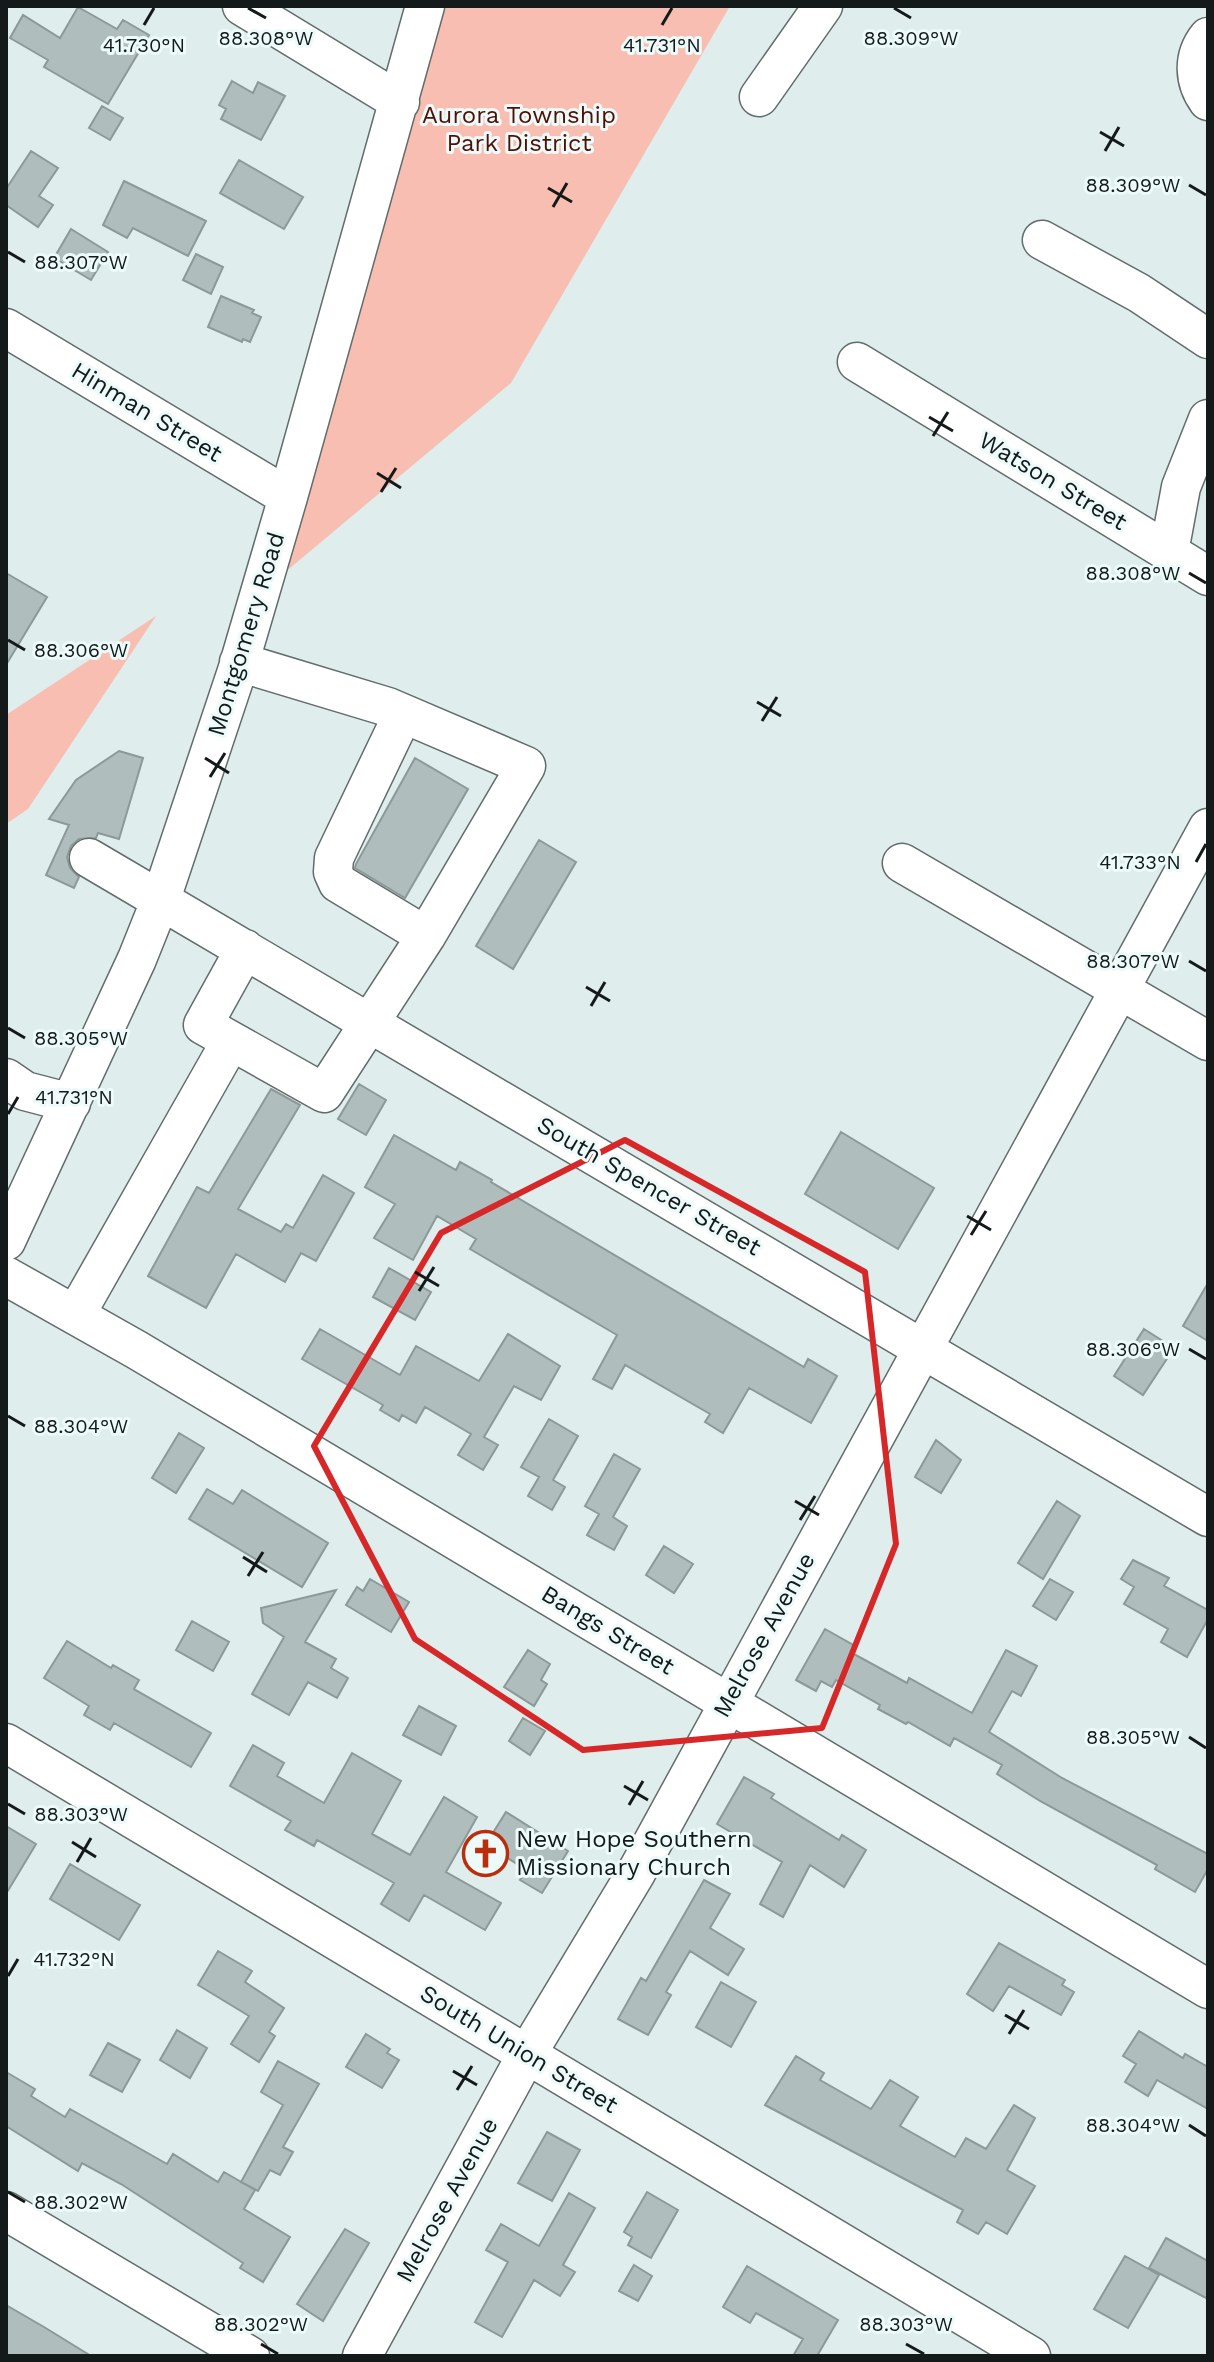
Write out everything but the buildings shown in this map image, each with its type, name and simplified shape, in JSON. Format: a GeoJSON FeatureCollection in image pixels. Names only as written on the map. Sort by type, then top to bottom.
{"type":"FeatureCollection","features":[{"type":"Feature","properties":{"kind":"street"},"geometry":{"type":"LineString","coordinates":[[242,6],[400,102]]}},
{"type":"Feature","properties":{"kind":"street","name":"Montgomery Road"},"geometry":{"type":"LineString","coordinates":[[6,1241],[161,899],[239,662],[288,497],[425,6]]}},
{"type":"Feature","properties":{"kind":"street"},"geometry":{"type":"LineString","coordinates":[[759,97],[823,6]]}},
{"type":"Feature","properties":{"kind":"street"},"geometry":{"type":"LineString","coordinates":[[1203,48],[1196,79],[1208,101]]}},
{"type":"Feature","properties":{"kind":"street"},"geometry":{"type":"LineString","coordinates":[[1042,240],[1139,293],[1208,339]]}},
{"type":"Feature","properties":{"kind":"street","name":"Hinman Street"},"geometry":{"type":"LineString","coordinates":[[6,328],[288,497]]}},
{"type":"Feature","properties":{"kind":"street","name":"Watson Street"},"geometry":{"type":"LineString","coordinates":[[857,362],[1208,576]]}},
{"type":"Feature","properties":{"kind":"street"},"geometry":{"type":"LineString","coordinates":[[1169,552],[1181,487],[1208,419]]}},
{"type":"Feature","properties":{"kind":"street"},"geometry":{"type":"LineString","coordinates":[[239,662],[403,714],[526,766],[426,936],[324,1093],[203,1025],[245,949]]}},
{"type":"Feature","properties":{"kind":"street"},"geometry":{"type":"LineString","coordinates":[[403,714],[334,858],[333,872],[338,883],[426,936]]}},
{"type":"Feature","properties":{"kind":"street","name":"Melrose Avenue"},"geometry":{"type":"LineString","coordinates":[[362,2356],[527,2054],[636,1873],[727,1701],[1208,828]]}},
{"type":"Feature","properties":{"kind":"street","name":"South Spencer Street"},"geometry":{"type":"LineString","coordinates":[[89,858],[1208,1517]]}},
{"type":"Feature","properties":{"kind":"street"},"geometry":{"type":"LineString","coordinates":[[902,863],[1208,1041]]}},
{"type":"Feature","properties":{"kind":"street"},"geometry":{"type":"LineString","coordinates":[[76,1314],[231,1041]]}},
{"type":"Feature","properties":{"kind":"street"},"geometry":{"type":"LineString","coordinates":[[9,1086],[71,1103]]}},
{"type":"Feature","properties":{"kind":"street","name":"Bangs Street"},"geometry":{"type":"LineString","coordinates":[[6,1276],[76,1314],[1208,1989]]}},
{"type":"Feature","properties":{"kind":"street","name":"South Union Street"},"geometry":{"type":"LineString","coordinates":[[6,1743],[1031,2356]]}},
{"type":"Feature","properties":{"kind":"street"},"geometry":{"type":"LineString","coordinates":[[6,2211],[250,2356]]}},
{"type":"Feature","properties":{"kind":"highlighted area"},"geometry":{"type":"Polygon","coordinates":[[[625,1140],[865,1272],[896,1544],[822,1728],[583,1750],[415,1639],[314,1446],[441,1233],[625,1140]]]}},
{"type":"Feature","properties":{"kind":"green space","name":"Aurora Township Park District"},"geometry":{"type":"Polygon","coordinates":[[[425,6],[730,6],[511,383],[259,594],[425,6]]]}},
{"type":"Feature","properties":{"kind":"green space"},"geometry":{"type":"Polygon","coordinates":[[[156,616],[28,809],[6,824],[6,715],[156,616]]]}},
{"type":"Feature","properties":{"kind":"place","name":"New Hope Southern Missionary Church"},"geometry":{"type":"Point","coordinates":[485,1853]}}]}
